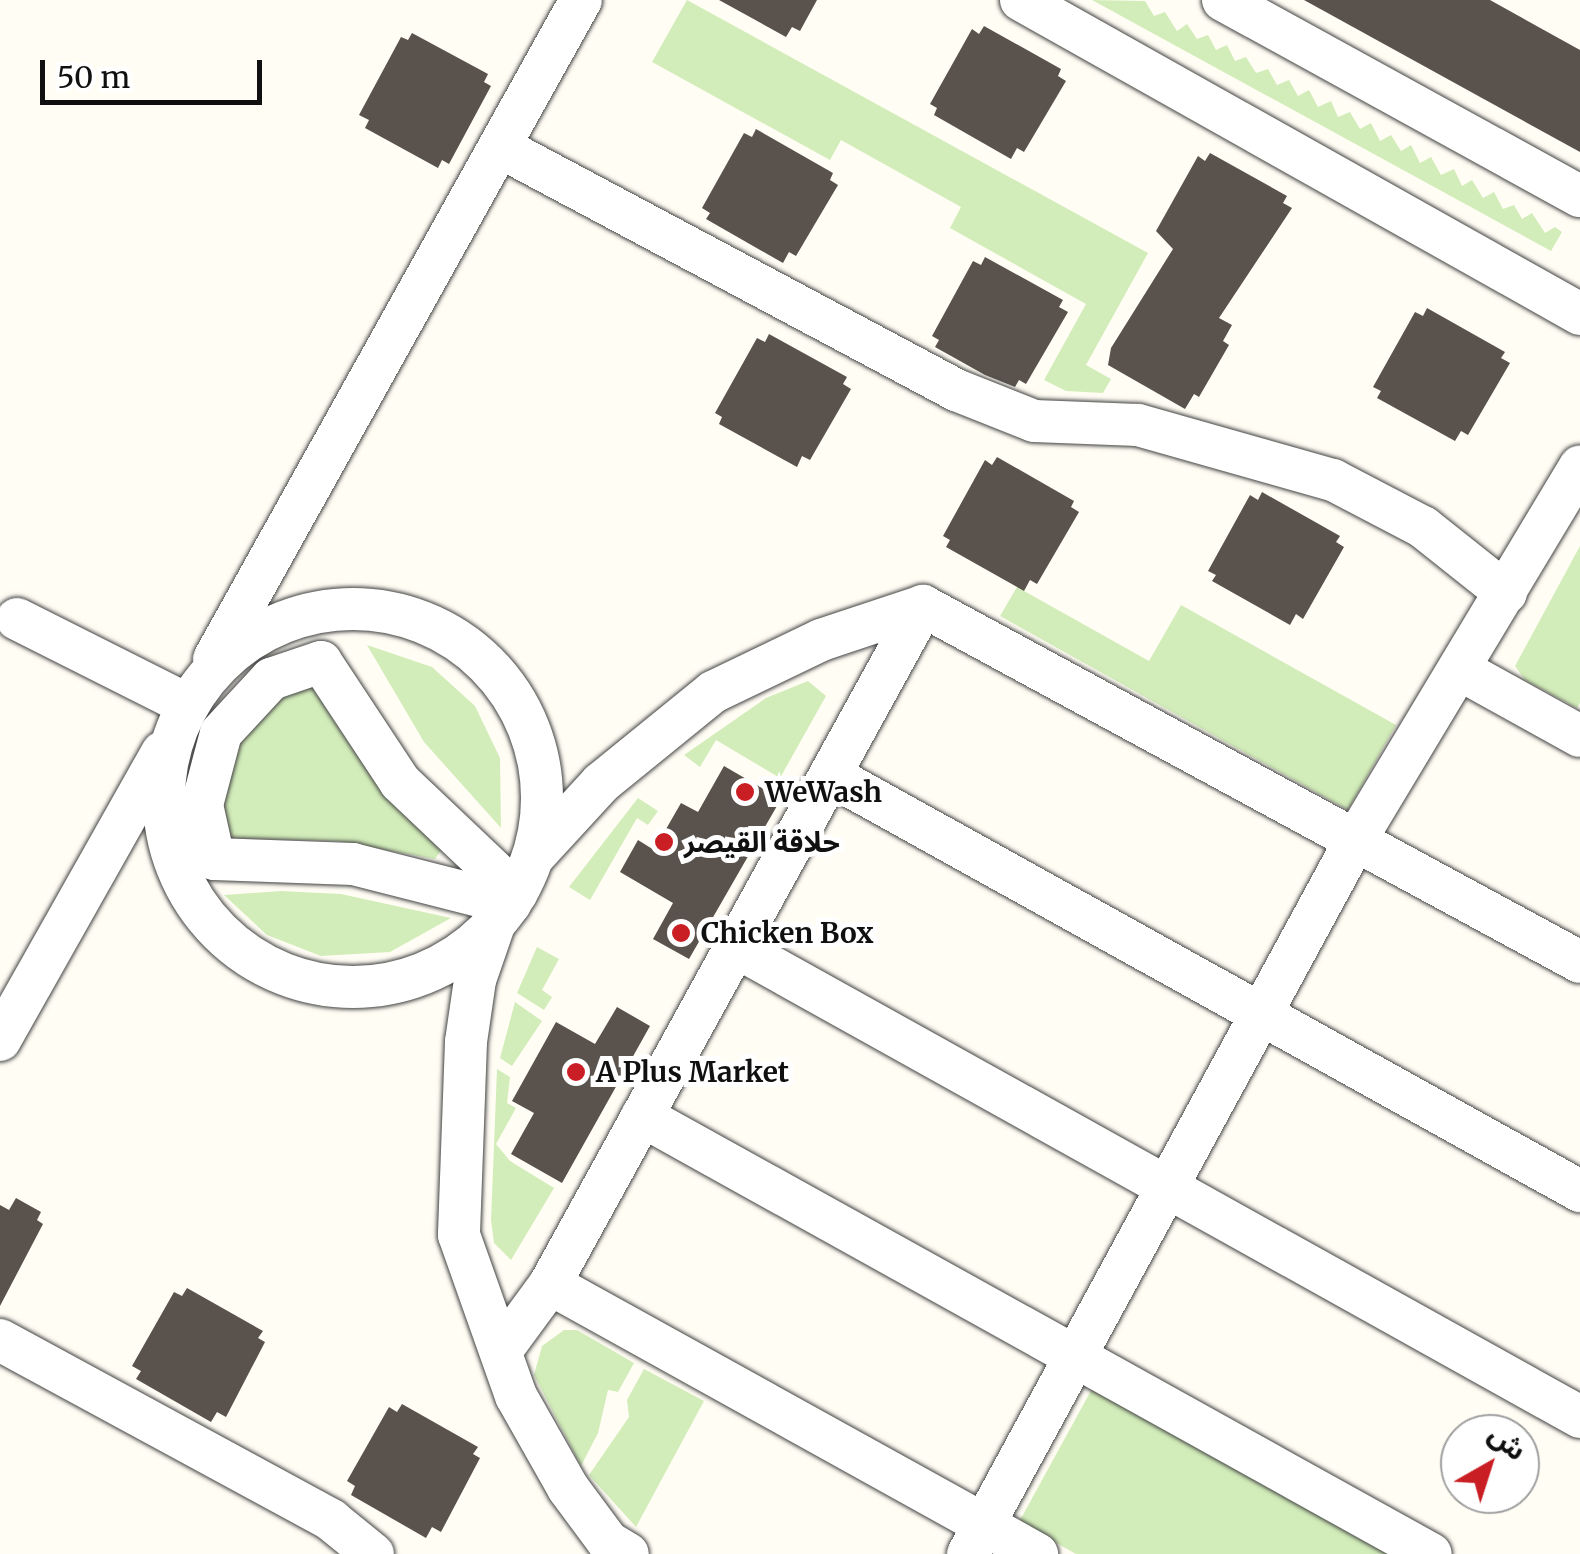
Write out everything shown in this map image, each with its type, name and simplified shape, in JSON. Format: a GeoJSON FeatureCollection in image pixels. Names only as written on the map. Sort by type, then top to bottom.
{"type":"FeatureCollection","features":[{"type":"Feature","properties":{"kind":"street"},"geometry":{"type":"LineString","coordinates":[[0,1040],[581,0]]}},
{"type":"Feature","properties":{"kind":"street"},"geometry":{"type":"LineString","coordinates":[[1021,0],[1574,293]]}},
{"type":"Feature","properties":{"kind":"street"},"geometry":{"type":"LineString","coordinates":[[1223,0],[1580,196]]}},
{"type":"Feature","properties":{"kind":"street"},"geometry":{"type":"LineString","coordinates":[[500,147],[956,390],[1034,422],[1138,425],[1333,480],[1423,526],[1506,593]]}},
{"type":"Feature","properties":{"kind":"street"},"geometry":{"type":"LineString","coordinates":[[976,1539],[1355,840],[1580,466]]}},
{"type":"Feature","properties":{"kind":"street"},"geometry":{"type":"LineString","coordinates":[[424,974],[514,895],[601,784],[713,692],[822,640],[924,606],[1580,962]]}},
{"type":"Feature","properties":{"kind":"street"},"geometry":{"type":"LineString","coordinates":[[501,1351],[550,1284],[924,606]]}},
{"type":"Feature","properties":{"kind":"street"},"geometry":{"type":"LineString","coordinates":[[470,1013],[541,818],[539,766],[522,713],[489,668],[444,633],[391,613],[335,610],[280,623],[232,652],[188,705],[166,767],[164,819],[183,882],[213,926],[253,959],[314,984],[367,987],[424,974],[446,974],[463,984],[470,1013],[460,1235],[516,1396],[568,1488],[608,1542],[628,1554]]}},
{"type":"Feature","properties":{"kind":"street"},"geometry":{"type":"LineString","coordinates":[[17,619],[188,705]]}},
{"type":"Feature","properties":{"kind":"street"},"geometry":{"type":"LineString","coordinates":[[321,662],[400,782],[514,895],[353,864],[214,859],[202,804],[221,733],[271,680],[321,662]]}},
{"type":"Feature","properties":{"kind":"street"},"geometry":{"type":"LineString","coordinates":[[1459,669],[1580,736]]}},
{"type":"Feature","properties":{"kind":"street"},"geometry":{"type":"LineString","coordinates":[[539,766],[552,784],[571,792],[601,784]]}},
{"type":"Feature","properties":{"kind":"street"},"geometry":{"type":"LineString","coordinates":[[830,776],[1580,1192]]}},
{"type":"Feature","properties":{"kind":"street"},"geometry":{"type":"LineString","coordinates":[[736,947],[1580,1417]]}},
{"type":"Feature","properties":{"kind":"street"},"geometry":{"type":"LineString","coordinates":[[642,1116],[1431,1554]]}},
{"type":"Feature","properties":{"kind":"street"},"geometry":{"type":"LineString","coordinates":[[550,1284],[976,1539],[1038,1554]]}},
{"type":"Feature","properties":{"kind":"street"},"geometry":{"type":"LineString","coordinates":[[0,1340],[331,1520],[373,1554]]}},
{"type":"Feature","properties":{"kind":"green space"},"geometry":{"type":"Polygon","coordinates":[[[687,0],[1148,253],[1086,365],[1111,379],[1103,393],[1066,391],[1044,380],[1086,304],[950,228],[961,207],[841,140],[830,160],[652,62],[687,0]]]}},
{"type":"Feature","properties":{"kind":"green space"},"geometry":{"type":"Polygon","coordinates":[[[1092,0],[1145,1],[1154,16],[1165,12],[1177,31],[1187,24],[1197,39],[1208,35],[1216,50],[1227,45],[1235,61],[1246,57],[1256,73],[1268,69],[1277,85],[1289,80],[1298,96],[1309,90],[1318,107],[1331,101],[1338,117],[1350,112],[1360,129],[1371,123],[1380,141],[1391,135],[1401,151],[1411,145],[1420,163],[1431,157],[1441,175],[1454,169],[1462,186],[1472,180],[1483,198],[1494,192],[1503,209],[1514,205],[1522,219],[1532,213],[1545,233],[1555,227],[1562,232],[1551,251],[1092,0]]]}},
{"type":"Feature","properties":{"kind":"green space"},"geometry":{"type":"Polygon","coordinates":[[[1580,546],[1577,708],[1525,680],[1515,666],[1580,546]]]}},
{"type":"Feature","properties":{"kind":"green space"},"geometry":{"type":"Polygon","coordinates":[[[1017,587],[1149,661],[1181,605],[1396,725],[1348,810],[1000,616],[1017,587]]]}},
{"type":"Feature","properties":{"kind":"green space"},"geometry":{"type":"Polygon","coordinates":[[[367,645],[432,667],[475,706],[500,758],[501,828],[424,742],[367,645]]]}},
{"type":"Feature","properties":{"kind":"green space"},"geometry":{"type":"Polygon","coordinates":[[[304,676],[446,843],[435,859],[337,841],[220,838],[232,748],[304,676]]]}},
{"type":"Feature","properties":{"kind":"green space"},"geometry":{"type":"Polygon","coordinates":[[[808,681],[826,696],[780,778],[716,740],[700,767],[684,755],[766,698],[808,681]]]}},
{"type":"Feature","properties":{"kind":"green space"},"geometry":{"type":"Polygon","coordinates":[[[638,798],[658,811],[648,825],[637,818],[590,900],[569,887],[638,798]]]}},
{"type":"Feature","properties":{"kind":"green space"},"geometry":{"type":"Polygon","coordinates":[[[281,891],[341,894],[451,918],[390,952],[321,956],[267,935],[224,895],[281,891]]]}},
{"type":"Feature","properties":{"kind":"green space"},"geometry":{"type":"Polygon","coordinates":[[[537,947],[559,959],[542,990],[552,997],[544,1010],[517,993],[537,947]]]}},
{"type":"Feature","properties":{"kind":"green space"},"geometry":{"type":"Polygon","coordinates":[[[515,1002],[542,1021],[512,1066],[500,1058],[515,1002]]]}},
{"type":"Feature","properties":{"kind":"green space"},"geometry":{"type":"Polygon","coordinates":[[[497,1069],[510,1077],[507,1103],[516,1108],[496,1144],[510,1161],[554,1188],[511,1260],[494,1243],[491,1220],[497,1069]]]}},
{"type":"Feature","properties":{"kind":"green space"},"geometry":{"type":"Polygon","coordinates":[[[564,1330],[577,1330],[634,1363],[618,1392],[608,1390],[598,1433],[581,1466],[534,1375],[542,1346],[564,1330]]]}},
{"type":"Feature","properties":{"kind":"green space"},"geometry":{"type":"Polygon","coordinates":[[[644,1369],[704,1401],[636,1527],[589,1475],[629,1417],[627,1400],[644,1369]]]}},
{"type":"Feature","properties":{"kind":"green space"},"geometry":{"type":"Polygon","coordinates":[[[1093,1387],[1395,1554],[1076,1554],[1019,1522],[1093,1387]]]}},
{"type":"Feature","properties":{"kind":"building"},"geometry":{"type":"Polygon","coordinates":[[[719,0],[817,0],[800,31],[792,27],[786,37],[719,0]]]}},
{"type":"Feature","properties":{"kind":"building"},"geometry":{"type":"Polygon","coordinates":[[[1304,0],[1490,0],[1580,50],[1580,152],[1304,0]]]}},
{"type":"Feature","properties":{"kind":"building"},"geometry":{"type":"Polygon","coordinates":[[[984,26],[1061,69],[1058,76],[1066,81],[1024,152],[1017,148],[1011,159],[934,115],[937,108],[930,104],[972,29],[979,34],[984,26]]]}},
{"type":"Feature","properties":{"kind":"building"},"geometry":{"type":"Polygon","coordinates":[[[412,33],[488,74],[484,82],[491,86],[449,164],[442,160],[438,168],[365,128],[369,120],[359,115],[401,37],[408,40],[412,33]]]}},
{"type":"Feature","properties":{"kind":"building"},"geometry":{"type":"Polygon","coordinates":[[[756,129],[833,173],[830,180],[838,185],[796,256],[789,252],[783,263],[706,219],[710,213],[702,208],[744,133],[752,137],[756,129]]]}},
{"type":"Feature","properties":{"kind":"building"},"geometry":{"type":"Polygon","coordinates":[[[1210,153],[1287,196],[1283,203],[1292,208],[1219,318],[1232,325],[1223,341],[1229,345],[1199,397],[1194,394],[1185,409],[1108,365],[1111,348],[1173,249],[1156,231],[1198,156],[1205,161],[1210,153]]]}},
{"type":"Feature","properties":{"kind":"building"},"geometry":{"type":"Polygon","coordinates":[[[985,257],[1063,300],[1059,307],[1068,312],[1026,384],[1019,380],[1015,387],[985,375],[935,347],[939,340],[932,336],[973,261],[981,265],[985,257]]]}},
{"type":"Feature","properties":{"kind":"building"},"geometry":{"type":"Polygon","coordinates":[[[1427,308],[1505,352],[1501,358],[1510,363],[1468,435],[1461,431],[1455,441],[1377,398],[1381,391],[1373,387],[1415,312],[1423,316],[1427,308]]]}},
{"type":"Feature","properties":{"kind":"building"},"geometry":{"type":"Polygon","coordinates":[[[769,334],[847,377],[843,384],[851,389],[810,460],[802,456],[797,467],[719,424],[722,417],[715,413],[757,338],[765,342],[769,334]]]}},
{"type":"Feature","properties":{"kind":"building"},"geometry":{"type":"Polygon","coordinates":[[[997,457],[1074,501],[1071,507],[1079,512],[1037,584],[1030,580],[1024,591],[946,547],[950,540],[943,536],[985,460],[992,465],[997,457]]]}},
{"type":"Feature","properties":{"kind":"building"},"geometry":{"type":"Polygon","coordinates":[[[1262,492],[1340,536],[1336,542],[1344,547],[1303,619],[1296,614],[1290,625],[1212,581],[1216,575],[1208,571],[1250,495],[1258,500],[1262,492]]]}},
{"type":"Feature","properties":{"kind":"building"},"geometry":{"type":"Polygon","coordinates":[[[724,766],[781,799],[689,959],[653,939],[673,903],[620,872],[638,840],[654,850],[681,803],[698,812],[724,766]]]}},
{"type":"Feature","properties":{"kind":"building","name":"A Plus Market"},"geometry":{"type":"Polygon","coordinates":[[[617,1007],[650,1026],[562,1183],[511,1154],[534,1113],[512,1101],[556,1022],[595,1044],[617,1007]]]}},
{"type":"Feature","properties":{"kind":"building"},"geometry":{"type":"Polygon","coordinates":[[[16,1198],[41,1212],[37,1220],[43,1224],[0,1306],[0,1205],[9,1210],[16,1198]]]}},
{"type":"Feature","properties":{"kind":"building"},"geometry":{"type":"Polygon","coordinates":[[[187,1288],[263,1331],[258,1338],[265,1342],[226,1417],[217,1412],[211,1422],[136,1379],[141,1371],[132,1366],[174,1292],[182,1296],[187,1288]]]}},
{"type":"Feature","properties":{"kind":"building"},"geometry":{"type":"Polygon","coordinates":[[[402,1404],[478,1447],[473,1454],[480,1458],[441,1532],[432,1527],[426,1538],[351,1495],[355,1486],[347,1481],[389,1407],[397,1412],[402,1404]]]}},
{"type":"Feature","properties":{"kind":"place","name":"WeWash"},"geometry":{"type":"Point","coordinates":[745,792]}},
{"type":"Feature","properties":{"kind":"place","name":"حلاقة القيصر"},"geometry":{"type":"Point","coordinates":[664,842]}},
{"type":"Feature","properties":{"kind":"place","name":"Chicken Box"},"geometry":{"type":"Point","coordinates":[681,933]}},
{"type":"Feature","properties":{"kind":"place","name":"A Plus Market"},"geometry":{"type":"Point","coordinates":[576,1072]}}]}
